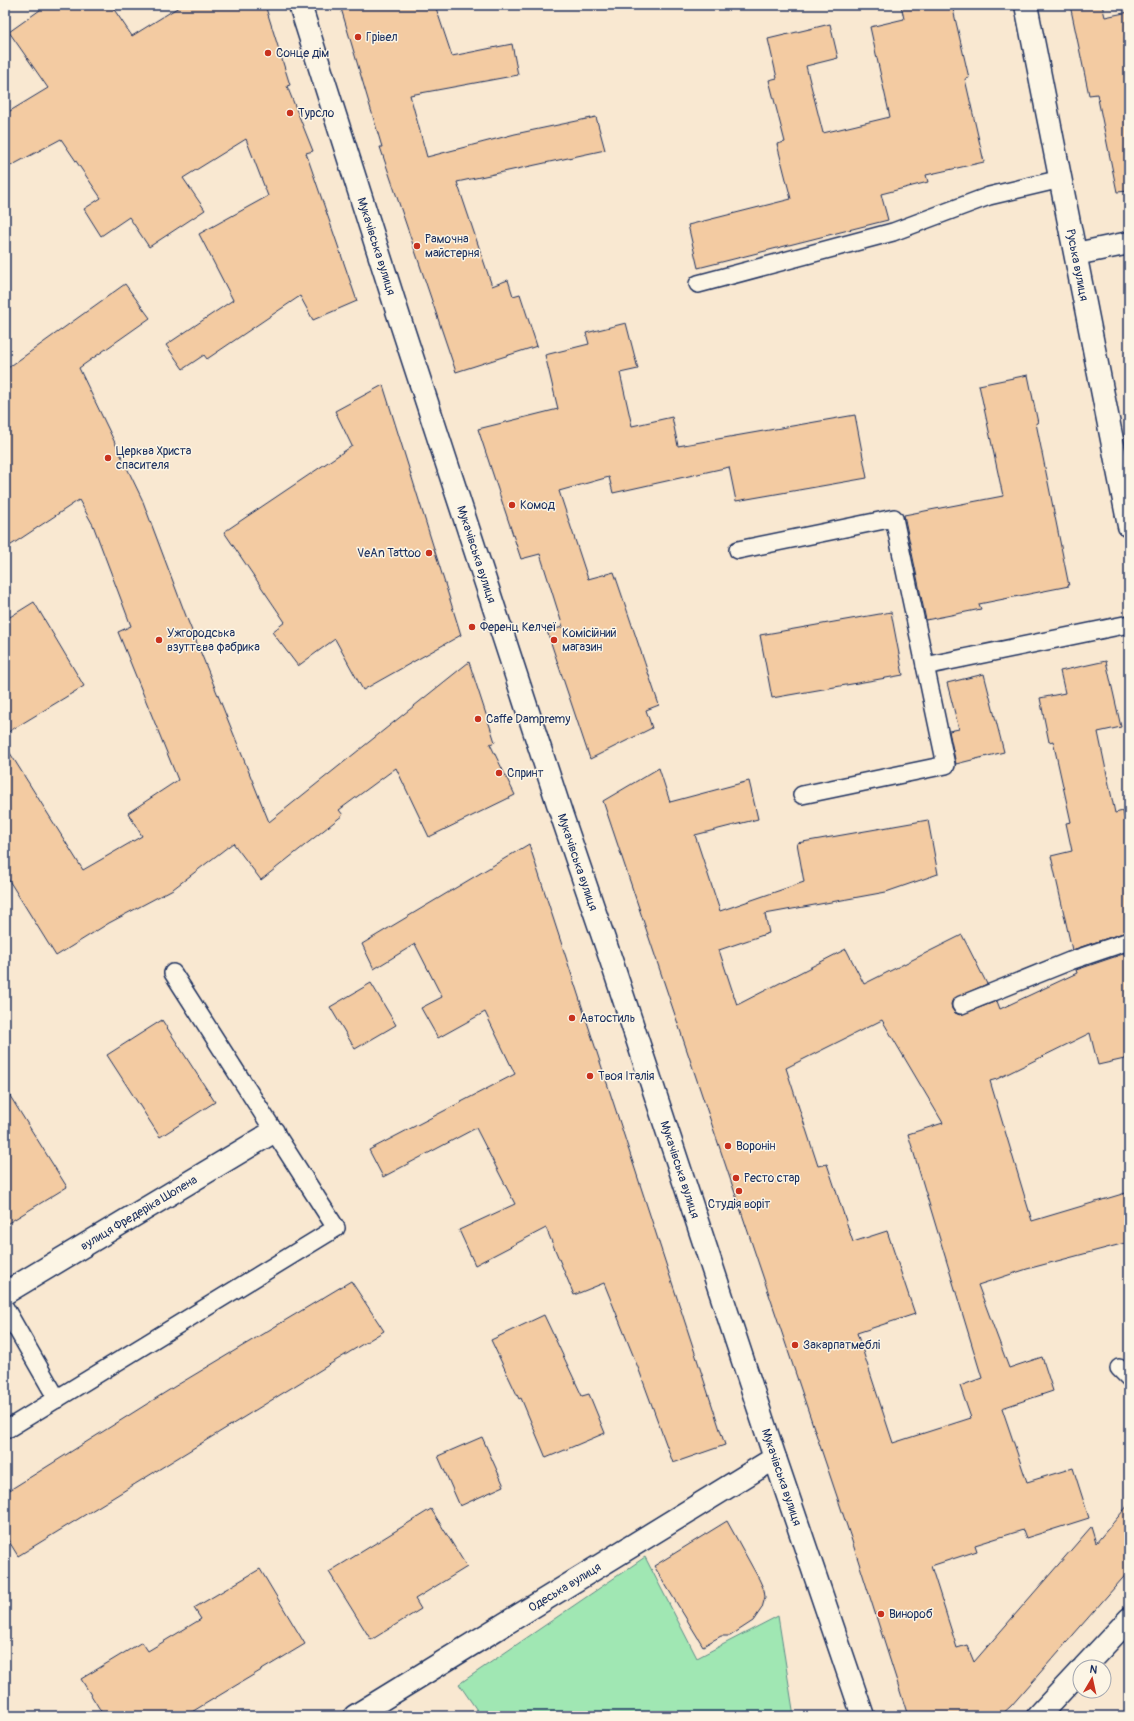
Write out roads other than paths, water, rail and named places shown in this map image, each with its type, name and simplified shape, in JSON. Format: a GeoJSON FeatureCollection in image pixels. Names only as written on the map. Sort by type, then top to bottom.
{"type":"FeatureCollection","features":[{"type":"Feature","properties":{"kind":"main road","name":"Мукачівська вулиця"},"geometry":{"type":"LineString","coordinates":[[300,5],[404,333],[560,809],[612,960],[775,1458],[863,1716]]}},
{"type":"Feature","properties":{"kind":"main road","name":"Руська вулиця"},"geometry":{"type":"LineString","coordinates":[[1026,5],[1129,526]]}},
{"type":"Feature","properties":{"kind":"main road"},"geometry":{"type":"LineString","coordinates":[[1076,254],[1129,243]]}},
{"type":"Feature","properties":{"kind":"main road","name":"вулиця Фредеріка Шопена"},"geometry":{"type":"LineString","coordinates":[[5,1293],[273,1132]]}},
{"type":"Feature","properties":{"kind":"main road","name":"Одеська вулиця"},"geometry":{"type":"LineString","coordinates":[[364,1714],[775,1458]]}},
{"type":"Feature","properties":{"kind":"main road"},"geometry":{"type":"LineString","coordinates":[[1092,1659],[1129,1619]]}},
{"type":"Feature","properties":{"kind":"main road"},"geometry":{"type":"LineString","coordinates":[[1038,1716],[1072,1680]]}},
{"type":"Feature","properties":{"kind":"lane"},"geometry":{"type":"LineString","coordinates":[[698,284],[893,232],[989,196],[1061,179]]}},
{"type":"Feature","properties":{"kind":"lane"},"geometry":{"type":"LineString","coordinates":[[738,550],[894,518],[946,765],[802,795]]}},
{"type":"Feature","properties":{"kind":"lane"},"geometry":{"type":"LineString","coordinates":[[925,666],[1129,624]]}},
{"type":"Feature","properties":{"kind":"lane"},"geometry":{"type":"LineString","coordinates":[[961,1005],[1070,960],[1129,941]]}},
{"type":"Feature","properties":{"kind":"lane"},"geometry":{"type":"LineString","coordinates":[[9,1428],[336,1228],[273,1132],[173,973]]}},
{"type":"Feature","properties":{"kind":"lane"},"geometry":{"type":"LineString","coordinates":[[5,1308],[57,1399]]}},
{"type":"Feature","properties":{"kind":"place","name":"Грівел"},"geometry":{"type":"Point","coordinates":[358,37]}},
{"type":"Feature","properties":{"kind":"place","name":"Сонце дім"},"geometry":{"type":"Point","coordinates":[268,53]}},
{"type":"Feature","properties":{"kind":"place","name":"Турсло"},"geometry":{"type":"Point","coordinates":[290,113]}},
{"type":"Feature","properties":{"kind":"place","name":"Рамочна майстерня"},"geometry":{"type":"Point","coordinates":[417,246]}},
{"type":"Feature","properties":{"kind":"place","name":"Церква Христа спасителя"},"geometry":{"type":"Point","coordinates":[108,458]}},
{"type":"Feature","properties":{"kind":"place","name":"Комод"},"geometry":{"type":"Point","coordinates":[512,505]}},
{"type":"Feature","properties":{"kind":"place","name":"VeAn Tattoo"},"geometry":{"type":"Point","coordinates":[429,553]}},
{"type":"Feature","properties":{"kind":"place","name":"Ференц Келчеї"},"geometry":{"type":"Point","coordinates":[472,627]}},
{"type":"Feature","properties":{"kind":"place","name":"Ужгородська взуттєва фабрика"},"geometry":{"type":"Point","coordinates":[159,640]}},
{"type":"Feature","properties":{"kind":"place","name":"Комісійний магазин"},"geometry":{"type":"Point","coordinates":[554,640]}},
{"type":"Feature","properties":{"kind":"place","name":"Caffe Dampremy"},"geometry":{"type":"Point","coordinates":[478,719]}},
{"type":"Feature","properties":{"kind":"place","name":"Спринт"},"geometry":{"type":"Point","coordinates":[499,773]}},
{"type":"Feature","properties":{"kind":"place","name":"Автостиль"},"geometry":{"type":"Point","coordinates":[572,1018]}},
{"type":"Feature","properties":{"kind":"place","name":"Твоя Італія"},"geometry":{"type":"Point","coordinates":[590,1076]}},
{"type":"Feature","properties":{"kind":"place","name":"Воронін"},"geometry":{"type":"Point","coordinates":[728,1146]}},
{"type":"Feature","properties":{"kind":"place","name":"Ресто стар"},"geometry":{"type":"Point","coordinates":[736,1178]}},
{"type":"Feature","properties":{"kind":"place","name":"Студія воріт"},"geometry":{"type":"Point","coordinates":[739,1191]}},
{"type":"Feature","properties":{"kind":"place","name":"Закарпатмеблі"},"geometry":{"type":"Point","coordinates":[795,1345]}},
{"type":"Feature","properties":{"kind":"place","name":"Винороб"},"geometry":{"type":"Point","coordinates":[881,1614]}}]}
